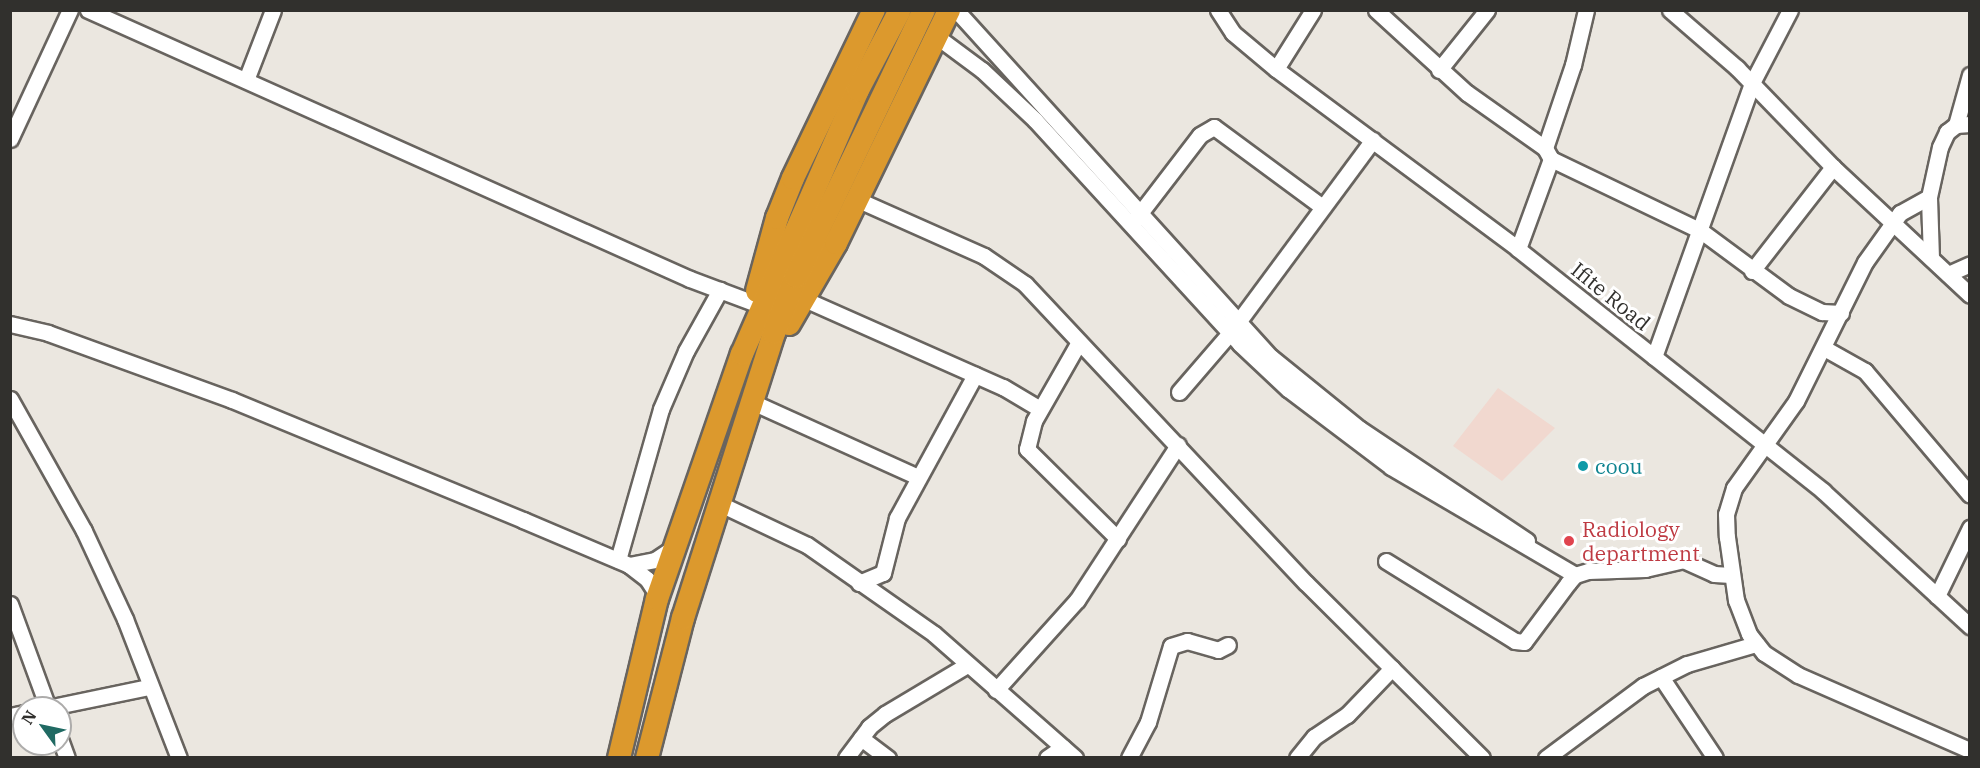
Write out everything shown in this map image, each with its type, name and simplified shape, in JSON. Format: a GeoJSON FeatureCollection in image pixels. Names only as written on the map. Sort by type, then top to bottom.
{"type":"FeatureCollection","features":[{"type":"Feature","properties":{"kind":"highway"},"geometry":{"type":"LineString","coordinates":[[619,758],[658,596],[742,354],[777,218],[874,10]]}},
{"type":"Feature","properties":{"kind":"highway"},"geometry":{"type":"LineString","coordinates":[[647,758],[718,503],[796,278],[809,223],[900,10]]}},
{"type":"Feature","properties":{"kind":"highway"},"geometry":{"type":"LineString","coordinates":[[742,354],[809,223],[924,10]]}},
{"type":"Feature","properties":{"kind":"highway"},"geometry":{"type":"LineString","coordinates":[[765,364],[804,299],[856,199],[949,10]]}},
{"type":"Feature","properties":{"kind":"street"},"geometry":{"type":"LineString","coordinates":[[10,139],[70,10]]}},
{"type":"Feature","properties":{"kind":"street"},"geometry":{"type":"LineString","coordinates":[[88,10],[754,303]]}},
{"type":"Feature","properties":{"kind":"street"},"geometry":{"type":"LineString","coordinates":[[246,80],[273,10]]}},
{"type":"Feature","properties":{"kind":"street"},"geometry":{"type":"LineString","coordinates":[[956,10],[1006,64],[1136,219],[1288,389],[1391,466],[1499,533],[1539,550],[1575,575]]}},
{"type":"Feature","properties":{"kind":"street","name":"Ifite Road"},"geometry":{"type":"LineString","coordinates":[[1218,10],[1233,33],[1276,69],[1518,249],[1823,491],[1970,626]]}},
{"type":"Feature","properties":{"kind":"street"},"geometry":{"type":"LineString","coordinates":[[1276,69],[1313,10]]}},
{"type":"Feature","properties":{"kind":"street"},"geometry":{"type":"LineString","coordinates":[[1376,10],[1439,70],[1491,112],[1548,153],[1701,231],[1752,271],[1822,312],[1841,313]]}},
{"type":"Feature","properties":{"kind":"street"},"geometry":{"type":"LineString","coordinates":[[1439,70],[1487,10]]}},
{"type":"Feature","properties":{"kind":"street"},"geometry":{"type":"LineString","coordinates":[[1518,249],[1548,153],[1586,10]]}},
{"type":"Feature","properties":{"kind":"street"},"geometry":{"type":"LineString","coordinates":[[1670,10],[1752,83],[1833,167],[1970,295]]}},
{"type":"Feature","properties":{"kind":"street"},"geometry":{"type":"LineString","coordinates":[[1654,357],[1701,231],[1752,83],[1790,10]]}},
{"type":"Feature","properties":{"kind":"street"},"geometry":{"type":"LineString","coordinates":[[936,36],[991,79],[1136,219]]}},
{"type":"Feature","properties":{"kind":"street"},"geometry":{"type":"LineString","coordinates":[[964,56],[982,38]]}},
{"type":"Feature","properties":{"kind":"street"},"geometry":{"type":"LineString","coordinates":[[991,79],[1006,64]]}},
{"type":"Feature","properties":{"kind":"street"},"geometry":{"type":"LineString","coordinates":[[1931,258],[1929,197],[1940,147],[1947,132],[1963,125],[1970,75]]}},
{"type":"Feature","properties":{"kind":"street"},"geometry":{"type":"LineString","coordinates":[[1136,219],[1200,135],[1214,127],[1321,206]]}},
{"type":"Feature","properties":{"kind":"street"},"geometry":{"type":"LineString","coordinates":[[1179,392],[1234,328],[1321,206],[1372,140]]}},
{"type":"Feature","properties":{"kind":"street"},"geometry":{"type":"LineString","coordinates":[[1752,271],[1833,167]]}},
{"type":"Feature","properties":{"kind":"street"},"geometry":{"type":"LineString","coordinates":[[1929,197],[1891,223],[1865,262],[1791,410],[1734,488],[1726,514],[1731,575],[1743,620],[1756,644],[1771,659],[1798,675],[1970,750]]}},
{"type":"Feature","properties":{"kind":"street"},"geometry":{"type":"LineString","coordinates":[[856,199],[1012,272],[1306,583],[1482,758]]}},
{"type":"Feature","properties":{"kind":"street"},"geometry":{"type":"LineString","coordinates":[[1948,274],[1970,264]]}},
{"type":"Feature","properties":{"kind":"street"},"geometry":{"type":"LineString","coordinates":[[624,562],[661,410],[686,351],[720,290]]}},
{"type":"Feature","properties":{"kind":"street"},"geometry":{"type":"LineString","coordinates":[[804,299],[975,375],[1040,409]]}},
{"type":"Feature","properties":{"kind":"street"},"geometry":{"type":"LineString","coordinates":[[10,324],[48,333],[231,400],[624,562],[647,579],[658,596]]}},
{"type":"Feature","properties":{"kind":"street"},"geometry":{"type":"LineString","coordinates":[[1079,342],[1040,409],[1027,437],[1027,449],[1118,539]]}},
{"type":"Feature","properties":{"kind":"street"},"geometry":{"type":"LineString","coordinates":[[1824,348],[1865,371],[1970,495]]}},
{"type":"Feature","properties":{"kind":"street"},"geometry":{"type":"LineString","coordinates":[[859,583],[883,573],[897,518],[975,375]]}},
{"type":"Feature","properties":{"kind":"street"},"geometry":{"type":"LineString","coordinates":[[10,399],[17,423],[89,540],[125,619],[148,687],[179,758]]}},
{"type":"Feature","properties":{"kind":"street"},"geometry":{"type":"LineString","coordinates":[[752,402],[918,477]]}},
{"type":"Feature","properties":{"kind":"street"},"geometry":{"type":"LineString","coordinates":[[996,690],[1077,600],[1118,539],[1158,470],[1178,445]]}},
{"type":"Feature","properties":{"kind":"street"},"geometry":{"type":"LineString","coordinates":[[718,503],[807,545],[934,634],[1069,752]]}},
{"type":"Feature","properties":{"kind":"street"},"geometry":{"type":"LineString","coordinates":[[1937,596],[1970,528]]}},
{"type":"Feature","properties":{"kind":"street"},"geometry":{"type":"LineString","coordinates":[[624,562],[656,560],[674,547]]}},
{"type":"Feature","properties":{"kind":"street"},"geometry":{"type":"LineString","coordinates":[[1386,561],[1515,641],[1524,642],[1575,575],[1588,570],[1645,569],[1683,560],[1714,574],[1731,575]]}},
{"type":"Feature","properties":{"kind":"street"},"geometry":{"type":"LineString","coordinates":[[10,604],[44,696]]}},
{"type":"Feature","properties":{"kind":"street"},"geometry":{"type":"LineString","coordinates":[[1129,758],[1148,722],[1171,646],[1187,641],[1218,650],[1228,645]]}},
{"type":"Feature","properties":{"kind":"street"},"geometry":{"type":"LineString","coordinates":[[1546,758],[1661,677],[1687,664],[1756,644]]}},
{"type":"Feature","properties":{"kind":"street"},"geometry":{"type":"LineString","coordinates":[[846,758],[861,738],[885,714],[967,665]]}},
{"type":"Feature","properties":{"kind":"street"},"geometry":{"type":"LineString","coordinates":[[1297,758],[1314,737],[1347,715],[1392,668]]}},
{"type":"Feature","properties":{"kind":"street"},"geometry":{"type":"LineString","coordinates":[[1661,677],[1715,758]]}},
{"type":"Feature","properties":{"kind":"street"},"geometry":{"type":"LineString","coordinates":[[72,703],[148,687]]}},
{"type":"Feature","properties":{"kind":"street"},"geometry":{"type":"LineString","coordinates":[[861,738],[888,758]]}},
{"type":"Feature","properties":{"kind":"street"},"geometry":{"type":"LineString","coordinates":[[1047,758],[1069,752]]}},
{"type":"Feature","properties":{"kind":"shaded area"},"geometry":{"type":"Polygon","coordinates":[[[1498,388],[1555,428],[1502,481],[1453,446],[1498,388]]]}},
{"type":"Feature","properties":{"kind":"place","name":"coou"},"geometry":{"type":"Point","coordinates":[1583,466]}},
{"type":"Feature","properties":{"kind":"place","name":"Radiology department"},"geometry":{"type":"Point","coordinates":[1569,541]}}]}
